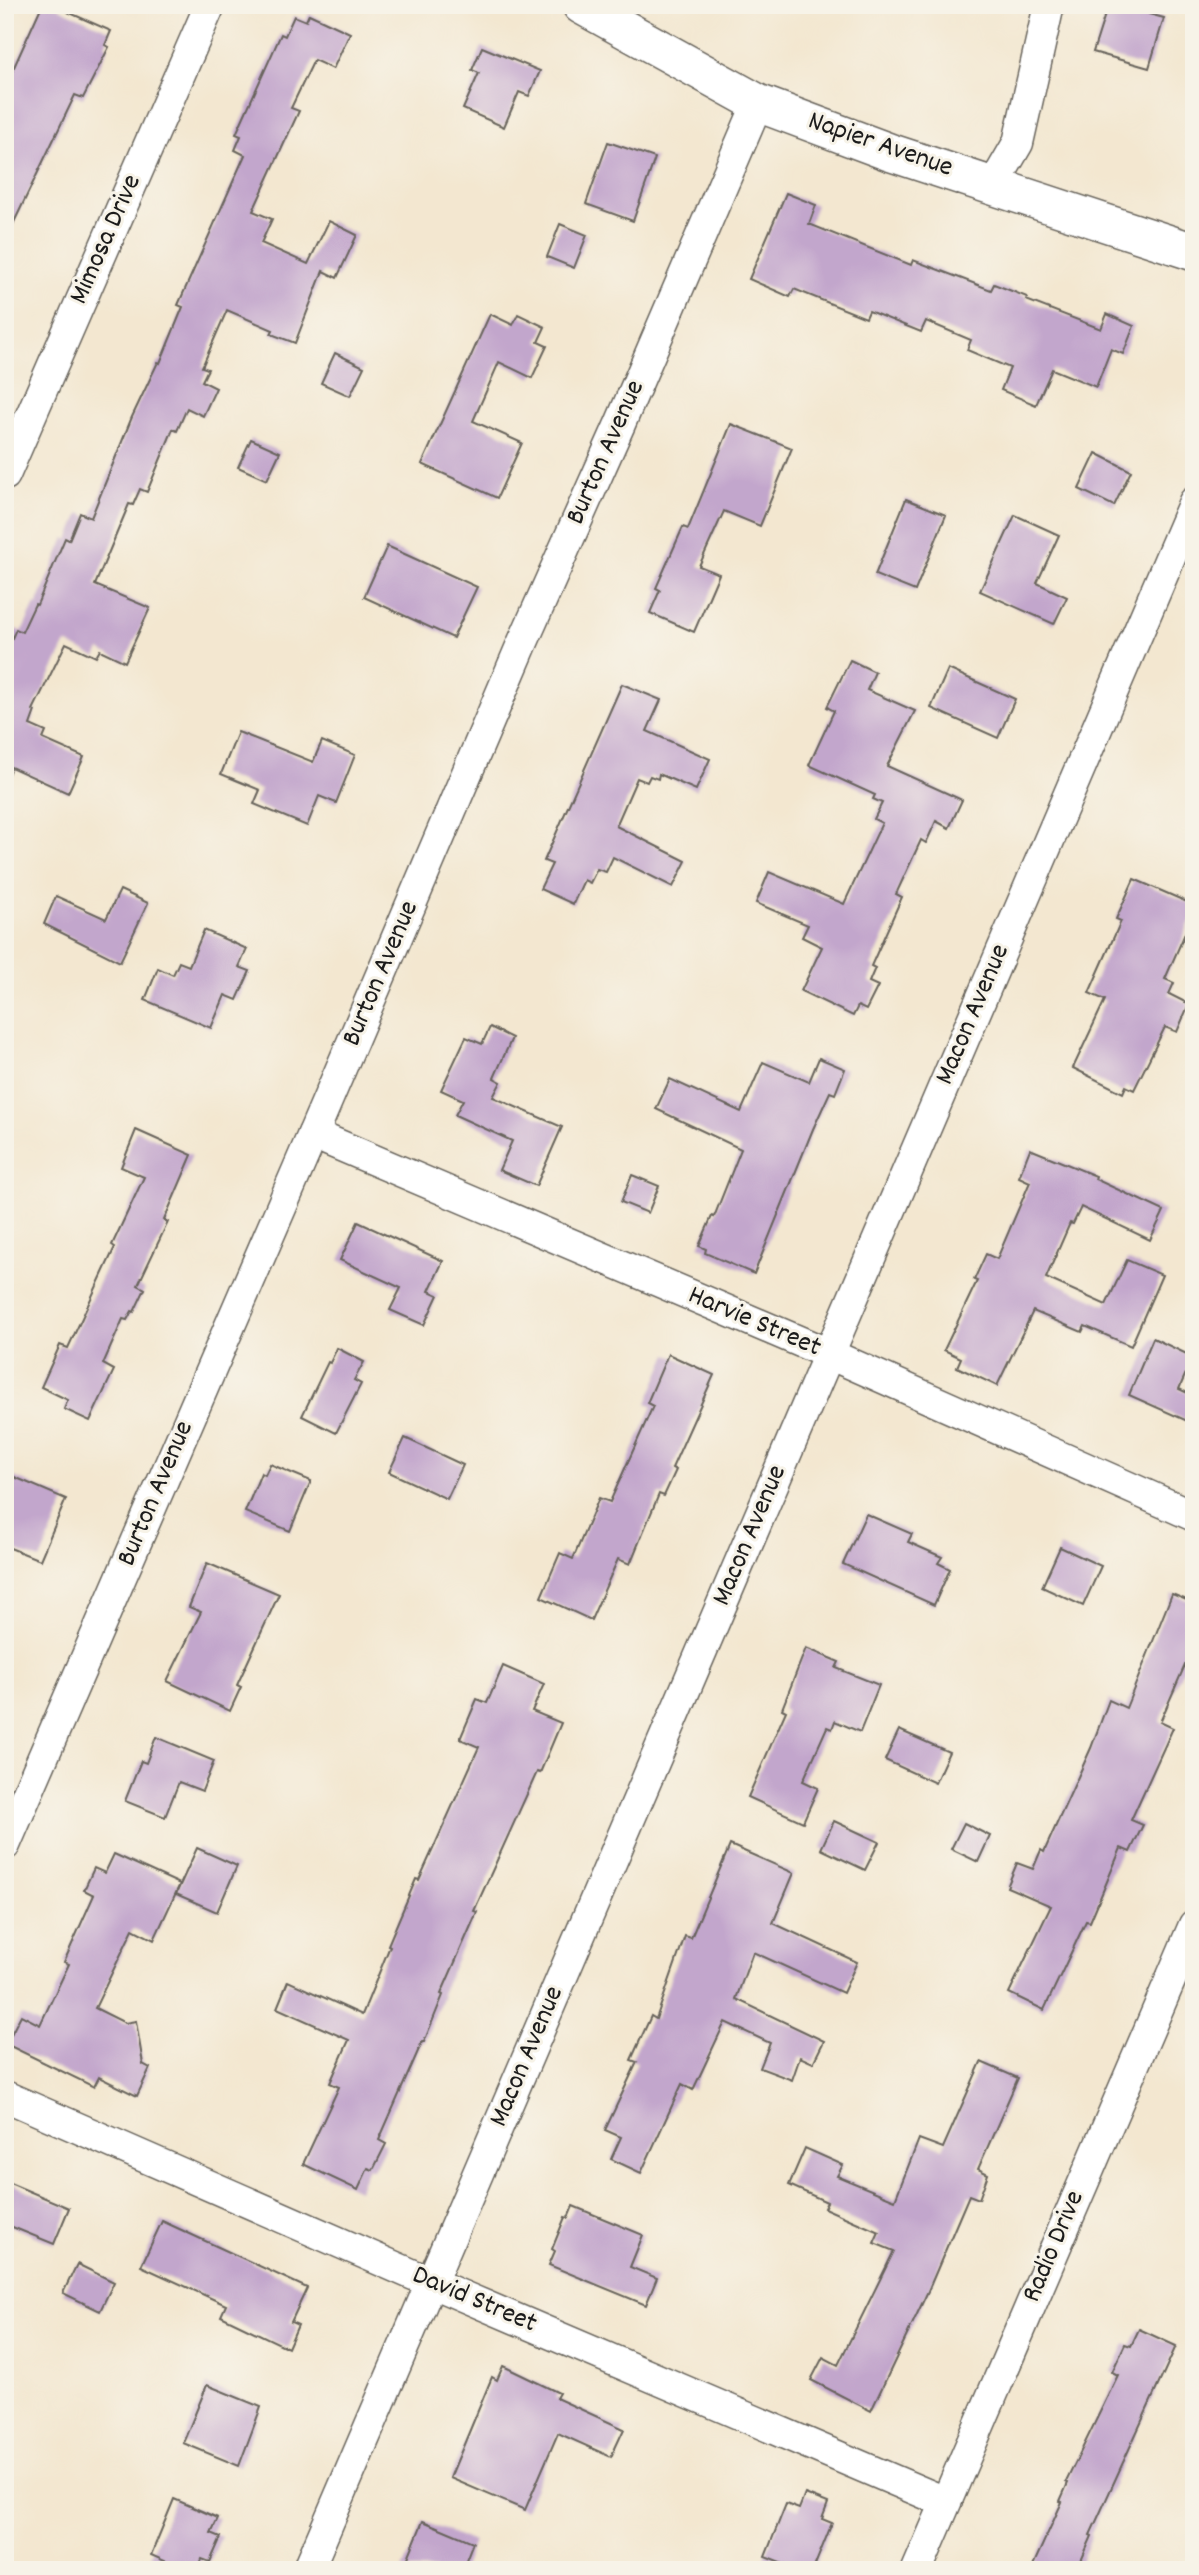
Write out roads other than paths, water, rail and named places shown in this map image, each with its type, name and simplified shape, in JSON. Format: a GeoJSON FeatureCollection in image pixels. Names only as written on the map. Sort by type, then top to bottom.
{"type":"FeatureCollection","features":[{"type":"Feature","properties":{"kind":"street","name":"Mimosa Drive"},"geometry":{"type":"LineString","coordinates":[[5,474],[210,5]]}},
{"type":"Feature","properties":{"kind":"street","name":"Napier Avenue"},"geometry":{"type":"LineString","coordinates":[[581,5],[758,103],[889,152],[1194,252]]}},
{"type":"Feature","properties":{"kind":"street"},"geometry":{"type":"LineString","coordinates":[[993,186],[1018,144],[1049,5]]}},
{"type":"Feature","properties":{"kind":"street","name":"Burton Avenue"},"geometry":{"type":"LineString","coordinates":[[5,1845],[758,103]]}},
{"type":"Feature","properties":{"kind":"street","name":"Macon Avenue"},"geometry":{"type":"LineString","coordinates":[[308,2570],[1194,502]]}},
{"type":"Feature","properties":{"kind":"street","name":"Harvie Street"},"geometry":{"type":"LineString","coordinates":[[313,1134],[828,1354],[1194,1516]]}},
{"type":"Feature","properties":{"kind":"street","name":"Radio Drive"},"geometry":{"type":"LineString","coordinates":[[917,2570],[1194,1925]]}},
{"type":"Feature","properties":{"kind":"street","name":"David Street"},"geometry":{"type":"LineString","coordinates":[[5,2096],[432,2283],[945,2502]]}}]}
